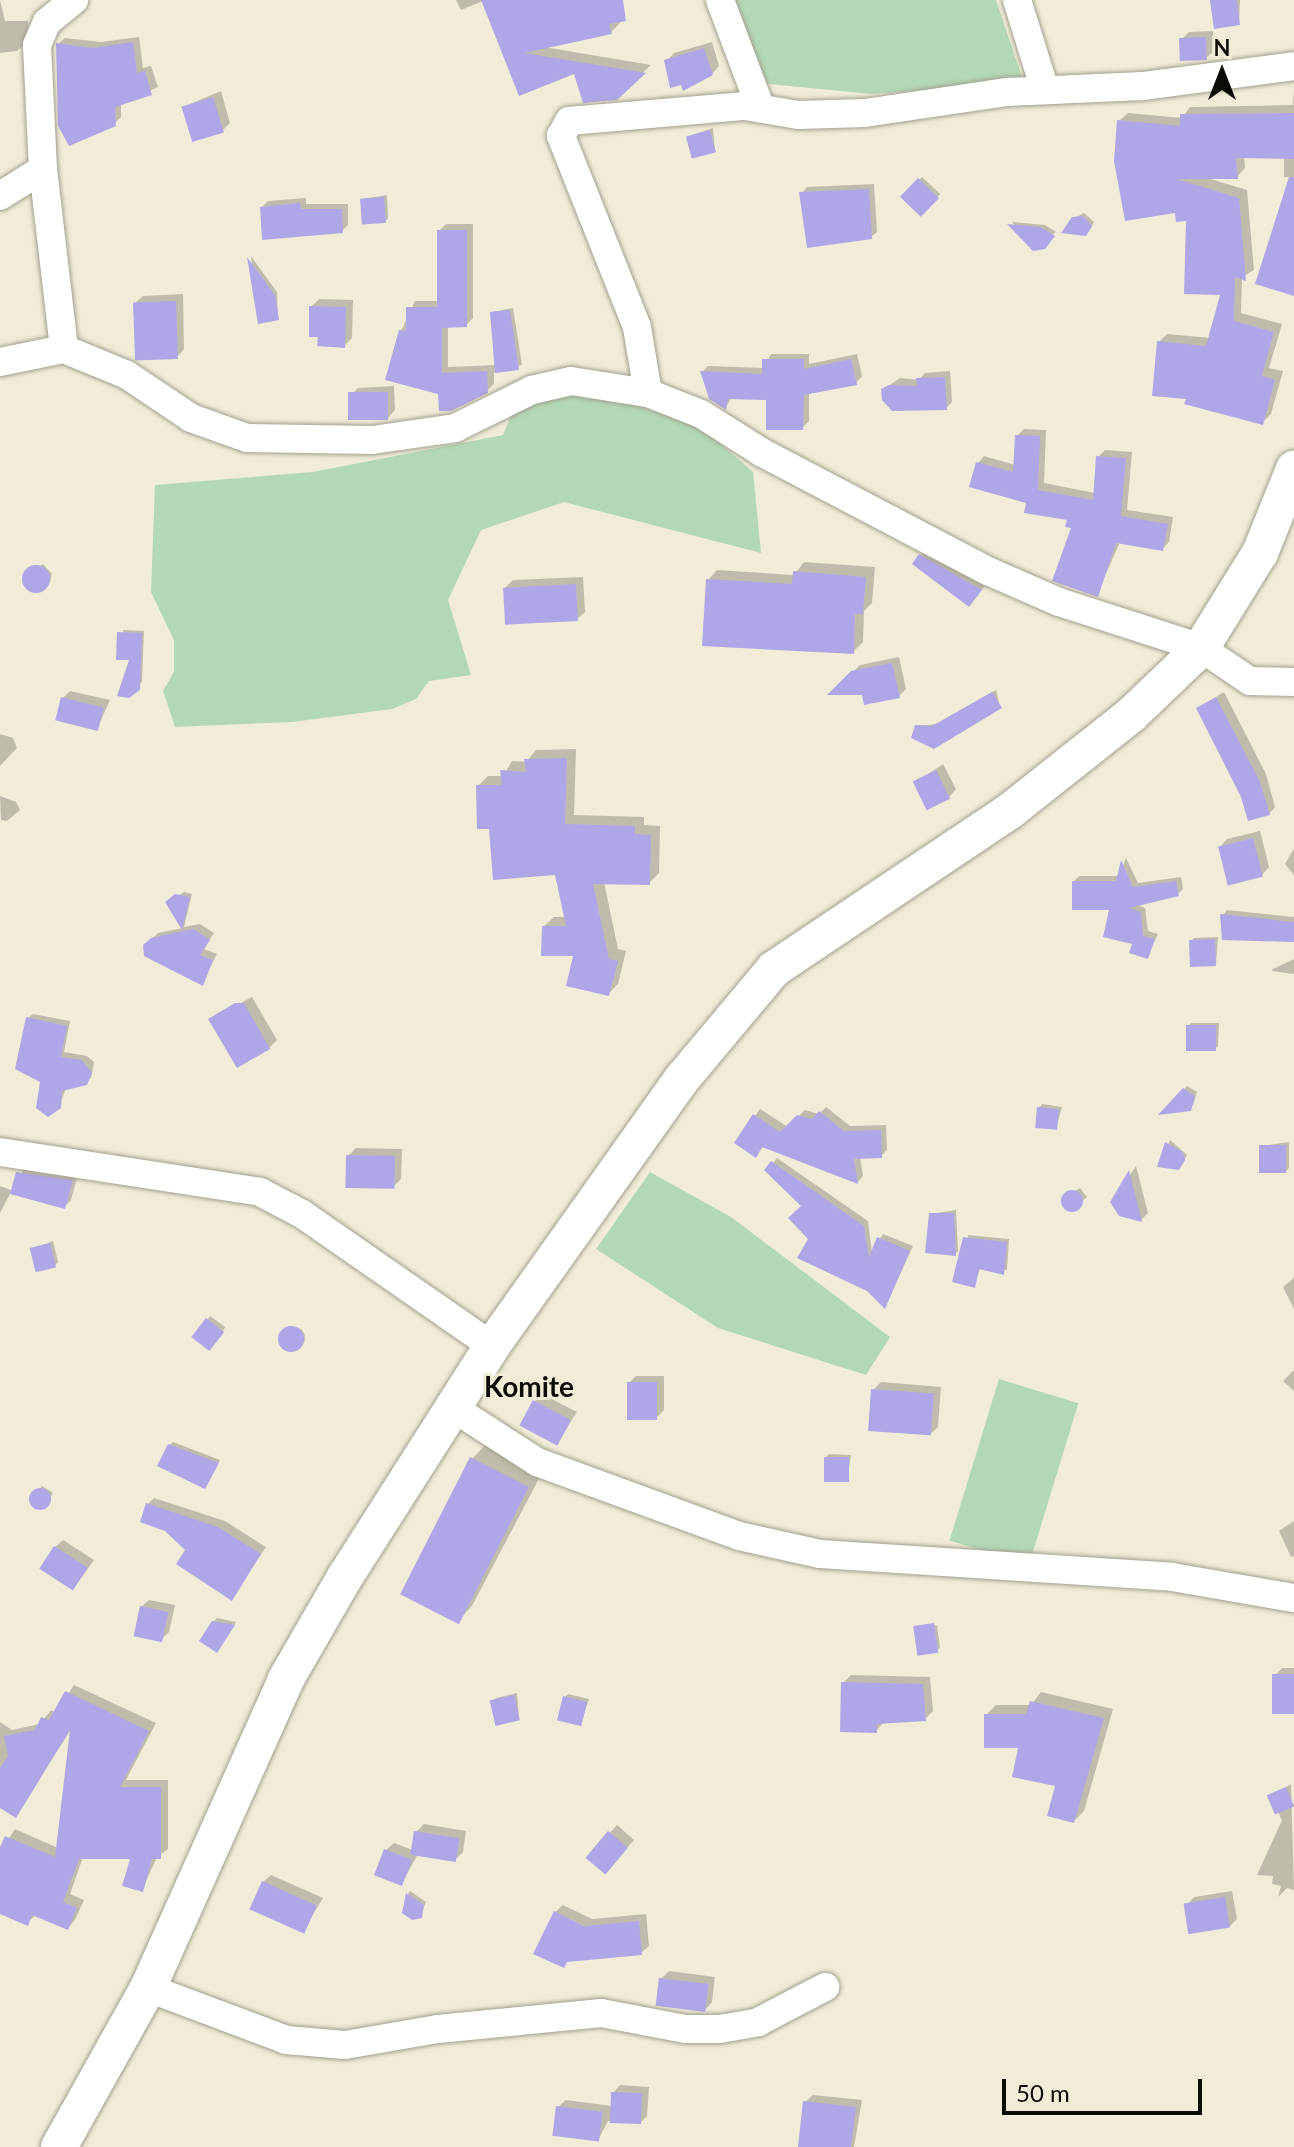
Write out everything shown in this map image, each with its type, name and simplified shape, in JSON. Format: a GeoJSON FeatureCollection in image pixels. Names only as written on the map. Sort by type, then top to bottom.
{"type":"FeatureCollection","features":[{"type":"Feature","properties":{"kind":"street"},"geometry":{"type":"LineString","coordinates":[[64,349],[43,169],[37,45],[47,22],[74,0]]}},
{"type":"Feature","properties":{"kind":"street"},"geometry":{"type":"LineString","coordinates":[[720,0],[761,109]]}},
{"type":"Feature","properties":{"kind":"street"},"geometry":{"type":"LineString","coordinates":[[1017,0],[1045,90]]}},
{"type":"Feature","properties":{"kind":"street"},"geometry":{"type":"LineString","coordinates":[[648,393],[637,327],[562,128],[569,121],[745,106],[798,115],[865,113],[1045,90],[1143,86],[1294,66]]}},
{"type":"Feature","properties":{"kind":"street"},"geometry":{"type":"LineString","coordinates":[[0,196],[43,169]]}},
{"type":"Feature","properties":{"kind":"street"},"geometry":{"type":"LineString","coordinates":[[0,362],[64,349],[127,375],[191,418],[247,438],[372,440],[455,428],[532,390],[571,381],[648,393],[701,414],[761,452],[988,571],[1059,602],[1201,648],[1250,681],[1294,682]]}},
{"type":"Feature","properties":{"kind":"street"},"geometry":{"type":"LineString","coordinates":[[59,2147],[148,1988],[286,1679],[345,1577],[455,1409],[492,1346],[682,1079],[774,969],[1010,811],[1131,715],[1201,648],[1260,553],[1294,469]]}},
{"type":"Feature","properties":{"kind":"street"},"geometry":{"type":"LineString","coordinates":[[0,1152],[260,1192],[302,1214],[382,1274],[492,1346]]}},
{"type":"Feature","properties":{"kind":"street"},"geometry":{"type":"LineString","coordinates":[[455,1409],[537,1462],[739,1536],[820,1554],[1172,1577],[1294,1598]]}},
{"type":"Feature","properties":{"kind":"street"},"geometry":{"type":"LineString","coordinates":[[148,1988],[286,2040],[345,2045],[438,2029],[589,2014],[686,2029],[720,2029],[758,2022],[825,1987]]}},
{"type":"Feature","properties":{"kind":"green space"},"geometry":{"type":"Polygon","coordinates":[[[723,0],[996,0],[1024,83],[871,94],[760,83],[723,0]]]}},
{"type":"Feature","properties":{"kind":"green space"},"geometry":{"type":"Polygon","coordinates":[[[579,386],[701,427],[753,472],[761,553],[564,502],[481,530],[448,600],[471,675],[429,681],[416,699],[392,709],[292,722],[175,727],[163,691],[174,672],[174,640],[151,592],[155,485],[313,472],[503,435],[518,398],[579,386]]]}},
{"type":"Feature","properties":{"kind":"green space"},"geometry":{"type":"Polygon","coordinates":[[[650,1172],[731,1217],[890,1337],[866,1375],[718,1328],[596,1249],[650,1172]]]}},
{"type":"Feature","properties":{"kind":"green space"},"geometry":{"type":"Polygon","coordinates":[[[999,1379],[1078,1403],[1029,1565],[950,1541],[999,1379]]]}},
{"type":"Feature","properties":{"kind":"building"},"geometry":{"type":"Polygon","coordinates":[[[481,0],[623,0],[626,21],[609,24],[612,34],[524,53],[646,73],[617,100],[583,103],[574,74],[519,96],[481,0]]]}},
{"type":"Feature","properties":{"kind":"building"},"geometry":{"type":"Polygon","coordinates":[[[1210,0],[1237,0],[1240,25],[1214,29],[1210,0]]]}},
{"type":"Feature","properties":{"kind":"building"},"geometry":{"type":"Polygon","coordinates":[[[1206,37],[1207,60],[1180,61],[1179,38],[1206,37]]]}},
{"type":"Feature","properties":{"kind":"building"},"geometry":{"type":"Polygon","coordinates":[[[133,42],[137,73],[145,71],[152,95],[115,107],[116,126],[69,146],[58,126],[56,43],[93,48],[133,42]]]}},
{"type":"Feature","properties":{"kind":"building"},"geometry":{"type":"Polygon","coordinates":[[[704,48],[713,75],[683,91],[681,85],[670,88],[664,60],[704,48]]]}},
{"type":"Feature","properties":{"kind":"building"},"geometry":{"type":"Polygon","coordinates":[[[213,97],[224,132],[192,142],[181,107],[213,97]]]}},
{"type":"Feature","properties":{"kind":"building"},"geometry":{"type":"Polygon","coordinates":[[[1294,113],[1294,159],[1236,158],[1238,179],[1177,179],[1239,198],[1246,281],[1235,277],[1234,321],[1274,332],[1262,376],[1275,380],[1263,425],[1184,404],[1186,399],[1152,396],[1157,341],[1206,346],[1220,295],[1184,294],[1186,221],[1176,222],[1175,213],[1125,221],[1114,161],[1117,120],[1180,126],[1180,114],[1294,113]]]}},
{"type":"Feature","properties":{"kind":"building"},"geometry":{"type":"Polygon","coordinates":[[[710,130],[716,152],[692,159],[686,136],[710,130]]]}},
{"type":"Feature","properties":{"kind":"building"},"geometry":{"type":"Polygon","coordinates":[[[1289,177],[1294,177],[1294,296],[1255,284],[1289,177]]]}},
{"type":"Feature","properties":{"kind":"building"},"geometry":{"type":"Polygon","coordinates":[[[918,178],[939,198],[921,217],[900,197],[918,178]]]}},
{"type":"Feature","properties":{"kind":"building"},"geometry":{"type":"Polygon","coordinates":[[[869,189],[872,239],[807,248],[799,192],[869,189]]]}},
{"type":"Feature","properties":{"kind":"building"},"geometry":{"type":"Polygon","coordinates":[[[384,197],[386,223],[362,225],[360,199],[384,197]]]}},
{"type":"Feature","properties":{"kind":"building"},"geometry":{"type":"Polygon","coordinates":[[[300,203],[301,209],[342,209],[343,233],[262,240],[260,207],[300,203]]]}},
{"type":"Feature","properties":{"kind":"building"},"geometry":{"type":"Polygon","coordinates":[[[1083,216],[1092,226],[1086,236],[1061,233],[1072,217],[1083,216]]]}},
{"type":"Feature","properties":{"kind":"building"},"geometry":{"type":"Polygon","coordinates":[[[1007,224],[1041,227],[1055,236],[1045,249],[1033,251],[1007,224]]]}},
{"type":"Feature","properties":{"kind":"building"},"geometry":{"type":"Polygon","coordinates":[[[437,230],[467,230],[467,327],[442,328],[442,373],[487,371],[488,393],[451,411],[439,411],[438,394],[385,380],[399,330],[406,331],[406,307],[437,307],[437,230]]]}},
{"type":"Feature","properties":{"kind":"building"},"geometry":{"type":"Polygon","coordinates":[[[247,257],[275,295],[279,320],[258,324],[247,257]]]}},
{"type":"Feature","properties":{"kind":"building"},"geometry":{"type":"Polygon","coordinates":[[[176,301],[178,359],[135,360],[133,303],[176,301]]]}},
{"type":"Feature","properties":{"kind":"building"},"geometry":{"type":"Polygon","coordinates":[[[309,306],[346,307],[345,348],[317,346],[318,337],[309,337],[309,306]]]}},
{"type":"Feature","properties":{"kind":"building"},"geometry":{"type":"Polygon","coordinates":[[[510,310],[519,370],[495,373],[490,312],[510,310]]]}},
{"type":"Feature","properties":{"kind":"building"},"geometry":{"type":"Polygon","coordinates":[[[762,359],[804,359],[804,369],[851,359],[857,385],[804,395],[803,430],[766,430],[766,400],[728,399],[726,410],[709,399],[700,371],[762,374],[762,359]]]}},
{"type":"Feature","properties":{"kind":"building"},"geometry":{"type":"Polygon","coordinates":[[[945,377],[947,410],[892,411],[882,400],[881,389],[889,385],[917,386],[916,378],[945,377]]]}},
{"type":"Feature","properties":{"kind":"building"},"geometry":{"type":"Polygon","coordinates":[[[348,392],[388,392],[388,420],[348,420],[348,392]]]}},
{"type":"Feature","properties":{"kind":"building"},"geometry":{"type":"Polygon","coordinates":[[[1015,435],[1040,436],[1038,490],[1093,500],[1096,456],[1126,458],[1121,516],[1168,524],[1163,551],[1116,543],[1098,597],[1052,581],[1071,528],[1065,527],[1067,520],[1024,513],[1026,503],[969,487],[976,462],[1013,472],[1015,435]]]}},
{"type":"Feature","properties":{"kind":"building"},"geometry":{"type":"Polygon","coordinates":[[[919,554],[982,590],[969,607],[912,564],[919,554]]]}},
{"type":"Feature","properties":{"kind":"building"},"geometry":{"type":"Polygon","coordinates":[[[36,565],[46,569],[50,579],[46,589],[36,593],[26,589],[22,579],[26,569],[36,565]]]}},
{"type":"Feature","properties":{"kind":"building"},"geometry":{"type":"Polygon","coordinates":[[[793,571],[866,577],[863,614],[855,614],[854,654],[702,646],[706,579],[792,584],[793,571]]]}},
{"type":"Feature","properties":{"kind":"building"},"geometry":{"type":"Polygon","coordinates":[[[576,584],[578,621],[505,625],[503,588],[576,584]]]}},
{"type":"Feature","properties":{"kind":"building"},"geometry":{"type":"Polygon","coordinates":[[[117,632],[142,633],[140,690],[129,698],[117,696],[129,660],[116,660],[117,632]]]}},
{"type":"Feature","properties":{"kind":"building"},"geometry":{"type":"Polygon","coordinates":[[[892,663],[900,698],[864,705],[862,695],[827,695],[851,671],[892,663]]]}},
{"type":"Feature","properties":{"kind":"building"},"geometry":{"type":"Polygon","coordinates":[[[992,692],[1002,708],[934,749],[911,738],[915,725],[932,726],[992,692]]]}},
{"type":"Feature","properties":{"kind":"building"},"geometry":{"type":"Polygon","coordinates":[[[61,697],[104,708],[98,731],[55,720],[61,697]]]}},
{"type":"Feature","properties":{"kind":"building"},"geometry":{"type":"Polygon","coordinates":[[[1216,697],[1260,782],[1270,815],[1248,821],[1241,797],[1196,708],[1216,697]]]}},
{"type":"Feature","properties":{"kind":"building"},"geometry":{"type":"Polygon","coordinates":[[[567,758],[565,824],[635,826],[635,834],[651,835],[650,885],[593,884],[609,959],[618,961],[609,996],[566,986],[573,956],[541,956],[542,926],[566,926],[555,875],[493,880],[489,829],[477,829],[476,785],[502,785],[500,770],[526,772],[524,759],[567,758]]]}},
{"type":"Feature","properties":{"kind":"building"},"geometry":{"type":"Polygon","coordinates":[[[936,770],[950,799],[927,810],[913,781],[936,770]]]}},
{"type":"Feature","properties":{"kind":"building"},"geometry":{"type":"Polygon","coordinates":[[[1253,838],[1263,877],[1228,886],[1218,847],[1253,838]]]}},
{"type":"Feature","properties":{"kind":"building"},"geometry":{"type":"Polygon","coordinates":[[[1121,860],[1133,887],[1176,881],[1179,896],[1129,908],[1141,912],[1143,936],[1155,939],[1148,959],[1129,953],[1132,944],[1103,937],[1109,910],[1072,910],[1072,881],[1116,881],[1121,860]]]}},
{"type":"Feature","properties":{"kind":"building"},"geometry":{"type":"Polygon","coordinates":[[[175,894],[190,897],[182,930],[165,902],[175,894]]]}},
{"type":"Feature","properties":{"kind":"building"},"geometry":{"type":"Polygon","coordinates":[[[1220,914],[1294,922],[1294,942],[1222,940],[1220,914]]]}},
{"type":"Feature","properties":{"kind":"building"},"geometry":{"type":"Polygon","coordinates":[[[193,929],[210,940],[200,955],[213,960],[203,986],[144,956],[143,945],[151,938],[193,929]]]}},
{"type":"Feature","properties":{"kind":"building"},"geometry":{"type":"Polygon","coordinates":[[[1215,939],[1216,966],[1190,967],[1189,940],[1215,939]]]}},
{"type":"Feature","properties":{"kind":"building"},"geometry":{"type":"Polygon","coordinates":[[[235,1003],[244,1003],[270,1049],[237,1068],[208,1019],[235,1003]]]}},
{"type":"Feature","properties":{"kind":"building"},"geometry":{"type":"Polygon","coordinates":[[[26,1017],[67,1026],[61,1057],[82,1060],[92,1073],[87,1085],[62,1091],[61,1108],[48,1117],[36,1108],[40,1082],[15,1069],[26,1017]]]}},
{"type":"Feature","properties":{"kind":"building"},"geometry":{"type":"Polygon","coordinates":[[[1186,1025],[1216,1025],[1216,1051],[1186,1051],[1186,1025]]]}},
{"type":"Feature","properties":{"kind":"building"},"geometry":{"type":"Polygon","coordinates":[[[1183,1088],[1195,1096],[1191,1111],[1158,1115],[1183,1088]]]}},
{"type":"Feature","properties":{"kind":"building"},"geometry":{"type":"Polygon","coordinates":[[[1037,1107],[1059,1109],[1057,1130],[1035,1128],[1037,1107]]]}},
{"type":"Feature","properties":{"kind":"building"},"geometry":{"type":"Polygon","coordinates":[[[819,1111],[844,1131],[881,1130],[882,1158],[854,1159],[858,1184],[762,1147],[756,1158],[734,1143],[753,1114],[780,1132],[797,1115],[812,1119],[819,1111]]]}},
{"type":"Feature","properties":{"kind":"building"},"geometry":{"type":"Polygon","coordinates":[[[1165,1142],[1183,1152],[1185,1160],[1179,1170],[1157,1167],[1165,1142]]]}},
{"type":"Feature","properties":{"kind":"building"},"geometry":{"type":"Polygon","coordinates":[[[1259,1145],[1286,1145],[1286,1173],[1259,1173],[1259,1145]]]}},
{"type":"Feature","properties":{"kind":"building"},"geometry":{"type":"Polygon","coordinates":[[[346,1155],[395,1156],[394,1189],[345,1188],[346,1155]]]}},
{"type":"Feature","properties":{"kind":"building"},"geometry":{"type":"Polygon","coordinates":[[[771,1161],[864,1226],[869,1257],[877,1237],[910,1251],[885,1309],[867,1291],[797,1258],[808,1239],[788,1218],[801,1206],[764,1170],[771,1161]]]}},
{"type":"Feature","properties":{"kind":"building"},"geometry":{"type":"Polygon","coordinates":[[[1129,1170],[1142,1222],[1119,1216],[1110,1202],[1129,1170]]]}},
{"type":"Feature","properties":{"kind":"building"},"geometry":{"type":"Polygon","coordinates":[[[16,1172],[73,1180],[65,1209],[10,1194],[16,1172]]]}},
{"type":"Feature","properties":{"kind":"building"},"geometry":{"type":"Polygon","coordinates":[[[1072,1190],[1080,1193],[1083,1201],[1080,1209],[1072,1212],[1064,1209],[1061,1201],[1064,1193],[1072,1190]]]}},
{"type":"Feature","properties":{"kind":"building"},"geometry":{"type":"Polygon","coordinates":[[[929,1213],[954,1213],[956,1256],[925,1253],[929,1213]]]}},
{"type":"Feature","properties":{"kind":"building"},"geometry":{"type":"Polygon","coordinates":[[[963,1237],[1007,1242],[1004,1275],[979,1269],[975,1288],[952,1282],[963,1237]]]}},
{"type":"Feature","properties":{"kind":"building"},"geometry":{"type":"Polygon","coordinates":[[[50,1243],[56,1267],[36,1272],[30,1248],[50,1243]]]}},
{"type":"Feature","properties":{"kind":"building"},"geometry":{"type":"Polygon","coordinates":[[[206,1318],[224,1332],[209,1351],[191,1337],[206,1318]]]}},
{"type":"Feature","properties":{"kind":"building"},"geometry":{"type":"Polygon","coordinates":[[[291,1326],[300,1330],[304,1339],[300,1348],[291,1352],[282,1348],[278,1339],[282,1330],[291,1326]]]}},
{"type":"Feature","properties":{"kind":"building"},"geometry":{"type":"Polygon","coordinates":[[[627,1382],[657,1382],[657,1420],[627,1420],[627,1382]]]}},
{"type":"Feature","properties":{"kind":"building"},"geometry":{"type":"Polygon","coordinates":[[[871,1389],[934,1393],[931,1435],[868,1431],[871,1389]]]}},
{"type":"Feature","properties":{"kind":"building"},"geometry":{"type":"Polygon","coordinates":[[[533,1400],[571,1420],[557,1446],[519,1426],[533,1400]]]}},
{"type":"Feature","properties":{"kind":"building"},"geometry":{"type":"Polygon","coordinates":[[[168,1444],[219,1463],[205,1489],[157,1466],[168,1444]]]}},
{"type":"Feature","properties":{"kind":"building"},"geometry":{"type":"Polygon","coordinates":[[[470,1457],[529,1487],[459,1624],[400,1594],[470,1457]]]}},
{"type":"Feature","properties":{"kind":"building"},"geometry":{"type":"Polygon","coordinates":[[[824,1457],[849,1457],[849,1482],[824,1482],[824,1457]]]}},
{"type":"Feature","properties":{"kind":"building"},"geometry":{"type":"Polygon","coordinates":[[[40,1488],[48,1491],[51,1499],[48,1507],[40,1510],[32,1507],[29,1499],[32,1491],[40,1488]]]}},
{"type":"Feature","properties":{"kind":"building"},"geometry":{"type":"Polygon","coordinates":[[[146,1503],[218,1527],[261,1554],[232,1601],[176,1564],[185,1550],[165,1531],[140,1522],[146,1503]]]}},
{"type":"Feature","properties":{"kind":"building"},"geometry":{"type":"Polygon","coordinates":[[[54,1546],[88,1568],[73,1590],[39,1569],[54,1546]]]}},
{"type":"Feature","properties":{"kind":"building"},"geometry":{"type":"Polygon","coordinates":[[[140,1606],[168,1612],[162,1642],[134,1636],[140,1606]]]}},
{"type":"Feature","properties":{"kind":"building"},"geometry":{"type":"Polygon","coordinates":[[[212,1621],[235,1625],[217,1653],[199,1641],[212,1621]]]}},
{"type":"Feature","properties":{"kind":"building"},"geometry":{"type":"Polygon","coordinates":[[[934,1623],[938,1653],[917,1656],[913,1626],[934,1623]]]}},
{"type":"Feature","properties":{"kind":"building"},"geometry":{"type":"Polygon","coordinates":[[[1272,1674],[1294,1674],[1294,1714],[1272,1714],[1272,1674]]]}},
{"type":"Feature","properties":{"kind":"building"},"geometry":{"type":"Polygon","coordinates":[[[841,1682],[923,1684],[926,1721],[877,1724],[877,1733],[840,1732],[841,1682]]]}},
{"type":"Feature","properties":{"kind":"building"},"geometry":{"type":"Polygon","coordinates":[[[65,1691],[149,1731],[120,1787],[161,1787],[161,1859],[152,1859],[143,1892],[122,1886],[130,1859],[79,1859],[63,1902],[77,1908],[68,1930],[32,1915],[28,1926],[0,1914],[0,1847],[5,1836],[55,1857],[70,1730],[16,1818],[0,1808],[0,1768],[8,1756],[4,1736],[35,1730],[41,1717],[49,1720],[65,1691]]]}},
{"type":"Feature","properties":{"kind":"building"},"geometry":{"type":"Polygon","coordinates":[[[514,1695],[520,1720],[495,1726],[490,1701],[514,1695]]]}},
{"type":"Feature","properties":{"kind":"building"},"geometry":{"type":"Polygon","coordinates":[[[563,1696],[587,1702],[581,1726],[557,1720],[563,1696]]]}},
{"type":"Feature","properties":{"kind":"building"},"geometry":{"type":"Polygon","coordinates":[[[1030,1701],[1104,1718],[1074,1823],[1047,1816],[1055,1786],[1012,1777],[1018,1748],[984,1748],[984,1714],[1026,1714],[1030,1701]]]}},
{"type":"Feature","properties":{"kind":"building"},"geometry":{"type":"Polygon","coordinates":[[[1286,1787],[1294,1806],[1275,1815],[1267,1795],[1286,1787]]]}},
{"type":"Feature","properties":{"kind":"building"},"geometry":{"type":"Polygon","coordinates":[[[414,1831],[459,1838],[456,1862],[410,1855],[414,1831]]]}},
{"type":"Feature","properties":{"kind":"building"},"geometry":{"type":"Polygon","coordinates":[[[608,1831],[628,1848],[605,1875],[586,1858],[608,1831]]]}},
{"type":"Feature","properties":{"kind":"building"},"geometry":{"type":"Polygon","coordinates":[[[384,1849],[412,1860],[402,1886],[374,1875],[384,1849]]]}},
{"type":"Feature","properties":{"kind":"building"},"geometry":{"type":"Polygon","coordinates":[[[262,1881],[317,1905],[304,1934],[249,1909],[262,1881]]]}},
{"type":"Feature","properties":{"kind":"building"},"geometry":{"type":"Polygon","coordinates":[[[406,1893],[424,1905],[422,1918],[412,1920],[402,1913],[406,1893]]]}},
{"type":"Feature","properties":{"kind":"building"},"geometry":{"type":"Polygon","coordinates":[[[1225,1897],[1230,1928],[1188,1934],[1184,1904],[1225,1897]]]}},
{"type":"Feature","properties":{"kind":"building"},"geometry":{"type":"Polygon","coordinates":[[[554,1911],[584,1926],[639,1921],[642,1955],[567,1962],[564,1968],[533,1954],[554,1911]]]}},
{"type":"Feature","properties":{"kind":"building"},"geometry":{"type":"Polygon","coordinates":[[[659,1978],[709,1984],[705,2012],[656,2006],[659,1978]]]}},
{"type":"Feature","properties":{"kind":"building"},"geometry":{"type":"Polygon","coordinates":[[[611,2092],[642,2093],[641,2124],[610,2123],[611,2092]]]}},
{"type":"Feature","properties":{"kind":"building"},"geometry":{"type":"Polygon","coordinates":[[[803,2101],[856,2107],[851,2147],[798,2147],[803,2101]]]}},
{"type":"Feature","properties":{"kind":"building"},"geometry":{"type":"Polygon","coordinates":[[[556,2106],[603,2112],[599,2142],[552,2136],[556,2106]]]}},
{"type":"Feature","properties":{"kind":"district","name":"Komite"},"geometry":{"type":"Point","coordinates":[529,1386]}}]}
